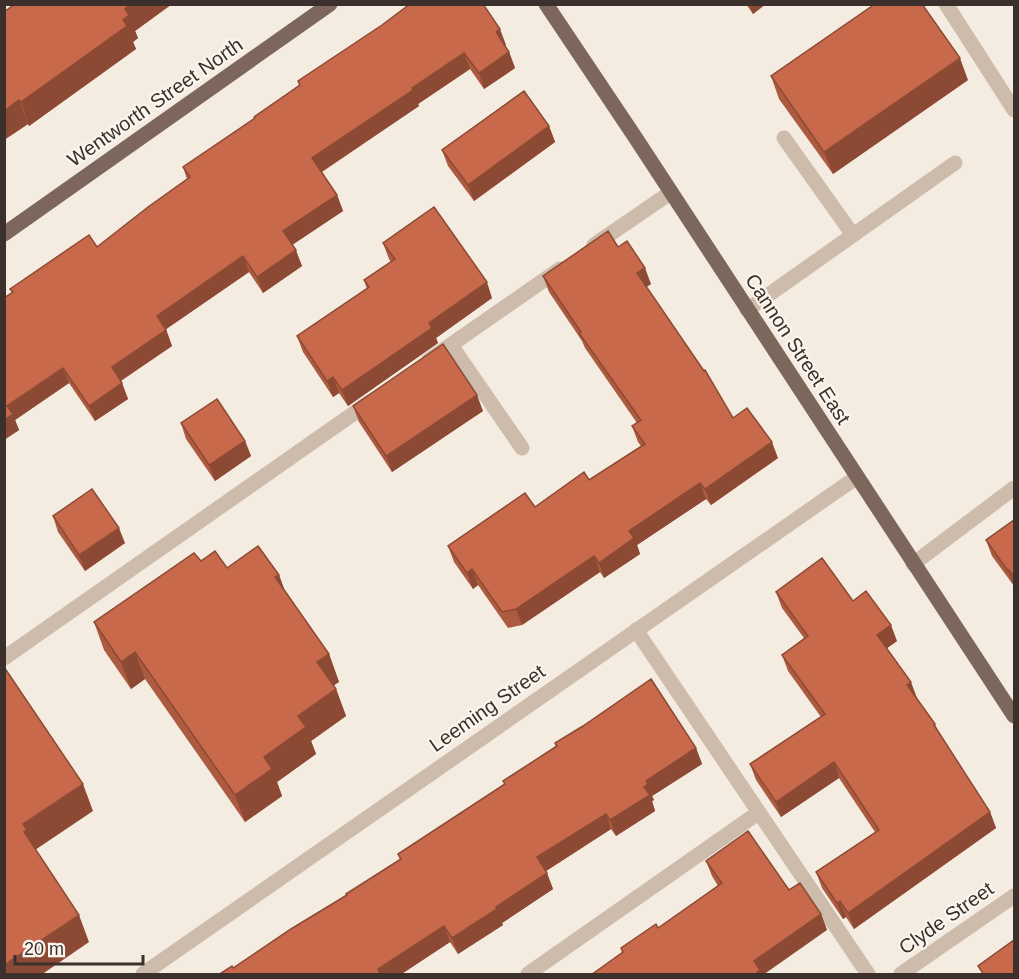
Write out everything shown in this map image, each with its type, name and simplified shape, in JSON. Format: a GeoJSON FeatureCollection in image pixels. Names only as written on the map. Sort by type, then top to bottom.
{"type":"FeatureCollection","features":[{"type":"Feature","properties":{"kind":"main road","name":"Wentworth Street North"},"geometry":{"type":"LineString","coordinates":[[4,234],[330,4]]}},
{"type":"Feature","properties":{"kind":"main road","name":"Cannon Street East"},"geometry":{"type":"LineString","coordinates":[[546,4],[1014,716]]}},
{"type":"Feature","properties":{"kind":"street"},"geometry":{"type":"LineString","coordinates":[[946,4],[1014,110]]}},
{"type":"Feature","properties":{"kind":"street"},"geometry":{"type":"LineString","coordinates":[[784,138],[853,235]]}},
{"type":"Feature","properties":{"kind":"street"},"geometry":{"type":"LineString","coordinates":[[747,310],[955,163]]}},
{"type":"Feature","properties":{"kind":"street"},"geometry":{"type":"LineString","coordinates":[[422,366],[670,193]]}},
{"type":"Feature","properties":{"kind":"street"},"geometry":{"type":"LineString","coordinates":[[451,345],[522,448]]}},
{"type":"Feature","properties":{"kind":"street"},"geometry":{"type":"LineString","coordinates":[[4,658],[383,393]]}},
{"type":"Feature","properties":{"kind":"street","name":"Leeming Street"},"geometry":{"type":"LineString","coordinates":[[143,975],[856,477]]}},
{"type":"Feature","properties":{"kind":"street"},"geometry":{"type":"LineString","coordinates":[[913,564],[1014,488]]}},
{"type":"Feature","properties":{"kind":"street"},"geometry":{"type":"LineString","coordinates":[[636,630],[868,975]]}},
{"type":"Feature","properties":{"kind":"street"},"geometry":{"type":"LineString","coordinates":[[528,975],[758,813]]}},
{"type":"Feature","properties":{"kind":"street","name":"Clyde Street"},"geometry":{"type":"LineString","coordinates":[[901,975],[1014,896]]}},
{"type":"Feature","properties":{"kind":"building"},"geometry":{"type":"Polygon","coordinates":[[[15,4],[130,4],[125,9],[129,15],[123,20],[127,26],[21,102],[19,100],[4,111],[4,12],[15,4]]]}},
{"type":"Feature","properties":{"kind":"building"},"geometry":{"type":"Polygon","coordinates":[[[410,4],[483,4],[500,29],[496,32],[509,52],[479,73],[464,53],[312,158],[337,195],[283,231],[296,250],[257,277],[243,256],[157,316],[166,330],[112,367],[122,383],[89,406],[63,368],[7,406],[13,414],[4,420],[4,298],[13,292],[10,289],[89,235],[97,247],[190,177],[183,167],[300,85],[298,81],[410,4]]]}},
{"type":"Feature","properties":{"kind":"building"},"geometry":{"type":"Polygon","coordinates":[[[875,4],[922,4],[960,58],[824,152],[771,76],[875,4]]]}},
{"type":"Feature","properties":{"kind":"building"},"geometry":{"type":"Polygon","coordinates":[[[524,91],[549,126],[468,185],[442,150],[524,91]]]}},
{"type":"Feature","properties":{"kind":"building"},"geometry":{"type":"Polygon","coordinates":[[[434,207],[487,282],[429,323],[432,328],[342,390],[333,377],[327,381],[297,336],[369,287],[364,280],[395,259],[383,243],[434,207]]]}},
{"type":"Feature","properties":{"kind":"building"},"geometry":{"type":"Polygon","coordinates":[[[608,231],[618,247],[627,241],[645,268],[637,273],[705,370],[733,418],[747,408],[772,442],[705,489],[700,483],[629,531],[634,538],[599,563],[594,556],[516,609],[502,612],[472,569],[467,573],[448,546],[525,493],[535,507],[584,472],[589,480],[645,444],[632,426],[641,420],[579,333],[581,332],[543,276],[608,231]]]}},
{"type":"Feature","properties":{"kind":"building"},"geometry":{"type":"Polygon","coordinates":[[[443,344],[477,395],[386,456],[353,406],[443,344]]]}},
{"type":"Feature","properties":{"kind":"building"},"geometry":{"type":"Polygon","coordinates":[[[217,399],[245,441],[209,465],[181,423],[217,399]]]}},
{"type":"Feature","properties":{"kind":"building"},"geometry":{"type":"Polygon","coordinates":[[[92,489],[119,528],[79,555],[53,516],[92,489]]]}},
{"type":"Feature","properties":{"kind":"building"},"geometry":{"type":"Polygon","coordinates":[[[1014,520],[1014,577],[986,540],[1014,520]]]}},
{"type":"Feature","properties":{"kind":"building"},"geometry":{"type":"Polygon","coordinates":[[[258,546],[279,575],[275,577],[329,654],[317,662],[336,689],[298,716],[306,727],[264,757],[272,769],[235,795],[135,652],[121,662],[94,622],[194,553],[201,561],[215,551],[227,568],[258,546]]]}},
{"type":"Feature","properties":{"kind":"building"},"geometry":{"type":"Polygon","coordinates":[[[822,558],[853,601],[866,591],[891,625],[877,635],[911,682],[907,685],[935,724],[990,812],[848,913],[840,901],[837,903],[816,872],[879,830],[834,762],[776,802],[750,764],[825,714],[782,655],[808,636],[776,592],[822,558]]]}},
{"type":"Feature","properties":{"kind":"building"},"geometry":{"type":"Polygon","coordinates":[[[4,667],[83,784],[23,824],[27,830],[24,832],[79,915],[4,965],[4,667]]]}},
{"type":"Feature","properties":{"kind":"building"},"geometry":{"type":"Polygon","coordinates":[[[651,679],[696,748],[646,781],[648,784],[644,787],[650,795],[610,820],[606,814],[537,857],[547,873],[496,907],[497,909],[452,938],[444,926],[378,969],[379,975],[218,975],[232,966],[233,968],[401,859],[398,854],[505,784],[503,781],[557,746],[555,743],[651,679]]]}},
{"type":"Feature","properties":{"kind":"building"},"geometry":{"type":"Polygon","coordinates":[[[748,831],[789,890],[800,883],[821,914],[754,961],[760,970],[754,975],[591,975],[623,952],[621,948],[656,924],[658,928],[722,883],[706,861],[748,831]]]}},
{"type":"Feature","properties":{"kind":"building"},"geometry":{"type":"Polygon","coordinates":[[[1014,940],[1014,975],[984,975],[978,966],[1014,940]]]}}]}
